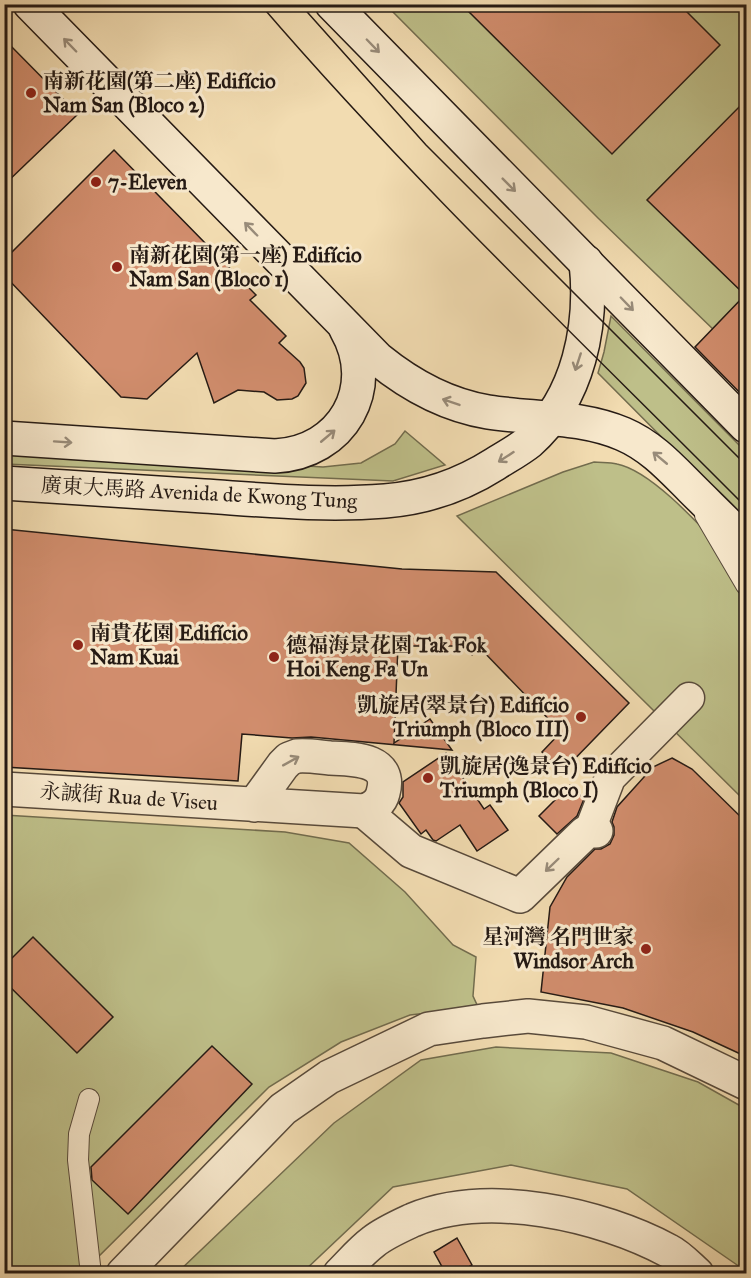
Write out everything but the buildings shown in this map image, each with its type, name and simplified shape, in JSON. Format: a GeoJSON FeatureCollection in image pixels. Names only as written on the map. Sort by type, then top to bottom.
{"type":"FeatureCollection","features":[{"type":"Feature","properties":{"kind":"main road"},"geometry":{"type":"LineString","coordinates":[[332,4],[747,426]]}},
{"type":"Feature","properties":{"kind":"main road"},"geometry":{"type":"LineString","coordinates":[[38,9],[378,359],[421,389],[470,408],[598,426],[632,438],[662,459],[747,543]]}},
{"type":"Feature","properties":{"kind":"main road","name":"廣東大馬路 Avenida de Kwong Tung"},"geometry":{"type":"LineString","coordinates":[[4,483],[325,504],[386,501],[422,495],[475,477],[529,442],[549,419],[571,382],[582,349],[588,314],[586,262]]}},
{"type":"Feature","properties":{"kind":"main road","name":"廣東大馬路 Avenida de Kwong Tung"},"geometry":{"type":"LineString","coordinates":[[4,438],[275,456],[303,451],[322,442],[342,424],[353,406],[358,386],[358,357],[354,344],[336,315]]}},
{"type":"Feature","properties":{"kind":"main road"},"geometry":{"type":"LineString","coordinates":[[254,805],[286,762],[293,757],[362,760],[377,767],[384,778],[384,791],[378,803],[364,811],[411,851],[520,896],[593,830]]}},
{"type":"Feature","properties":{"kind":"main road","name":"永誠街 Rua de Viseu"},"geometry":{"type":"LineString","coordinates":[[4,789],[364,811]]}},
{"type":"Feature","properties":{"kind":"main road"},"geometry":{"type":"LineString","coordinates":[[123,1274],[283,1109],[329,1077],[429,1029],[528,1016],[586,1022],[663,1043],[747,1083]]}},
{"type":"Feature","properties":{"kind":"main road"},"geometry":{"type":"LineString","coordinates":[[340,1274],[374,1241],[414,1220],[453,1210],[496,1206],[541,1209],[584,1218],[626,1231],[671,1252],[698,1274]]}},
{"type":"Feature","properties":{"kind":"street"},"geometry":{"type":"LineString","coordinates":[[593,830],[610,778],[689,698]]}},
{"type":"Feature","properties":{"kind":"lane"},"geometry":{"type":"LineString","coordinates":[[684,481],[747,585]]}},
{"type":"Feature","properties":{"kind":"lane"},"geometry":{"type":"LineString","coordinates":[[89,1099],[79,1134],[78,1160],[91,1274]]}},
{"type":"Feature","properties":{"kind":"green space"},"geometry":{"type":"Polygon","coordinates":[[[386,5],[746,5],[746,361],[598,218],[386,5]]]}},
{"type":"Feature","properties":{"kind":"green space"},"geometry":{"type":"Polygon","coordinates":[[[611,316],[746,452],[746,522],[598,373],[611,316]]]}},
{"type":"Feature","properties":{"kind":"green space"},"geometry":{"type":"Polygon","coordinates":[[[405,431],[445,465],[393,481],[5,464],[5,447],[323,467],[361,463],[395,444],[405,431]]]}},
{"type":"Feature","properties":{"kind":"green space"},"geometry":{"type":"Polygon","coordinates":[[[594,462],[617,464],[650,480],[685,511],[746,574],[746,802],[457,516],[563,472],[594,462]]]}},
{"type":"Feature","properties":{"kind":"green space"},"geometry":{"type":"Polygon","coordinates":[[[4,815],[285,832],[349,843],[405,892],[453,945],[476,957],[473,996],[478,1007],[410,1015],[341,1042],[269,1087],[82,1273],[5,1273],[4,815]]]}},
{"type":"Feature","properties":{"kind":"green space"},"geometry":{"type":"Polygon","coordinates":[[[496,1047],[611,1053],[698,1082],[746,1109],[746,1273],[627,1189],[511,1165],[393,1187],[302,1273],[177,1273],[334,1123],[421,1060],[496,1047]]]}},
{"type":"Feature","properties":{"kind":"tram line"},"geometry":{"type":"LineString","coordinates":[[260,4],[318,70],[437,197],[746,507]]}},
{"type":"Feature","properties":{"kind":"tram line"},"geometry":{"type":"LineString","coordinates":[[300,4],[426,145],[746,465]]}},
{"type":"Feature","properties":{"kind":"place","name":"南新花園(第二座) Edifício Nam San (Bloco 2)"},"geometry":{"type":"Point","coordinates":[31,93]}},
{"type":"Feature","properties":{"kind":"place","name":"7-Eleven"},"geometry":{"type":"Point","coordinates":[96,182]}},
{"type":"Feature","properties":{"kind":"place","name":"南新花園(第一座) Edifício Nam San (Bloco 1)"},"geometry":{"type":"Point","coordinates":[117,267]}},
{"type":"Feature","properties":{"kind":"place","name":"南貴花園 Edifício Nam Kuai"},"geometry":{"type":"Point","coordinates":[78,645]}},
{"type":"Feature","properties":{"kind":"place","name":"德福海景花園 Tak Fok Hoi Keng Fa Un"},"geometry":{"type":"Point","coordinates":[274,657]}},
{"type":"Feature","properties":{"kind":"place","name":"凱旋居(翠景台) Edifício Triumph (Bloco III)"},"geometry":{"type":"Point","coordinates":[581,717]}},
{"type":"Feature","properties":{"kind":"place","name":"凱旋居(逸景台) Edifício Triumph (Bloco I)"},"geometry":{"type":"Point","coordinates":[428,778]}},
{"type":"Feature","properties":{"kind":"place","name":"星河灣 名門世家 Windsor Arch"},"geometry":{"type":"Point","coordinates":[646,949]}}]}
